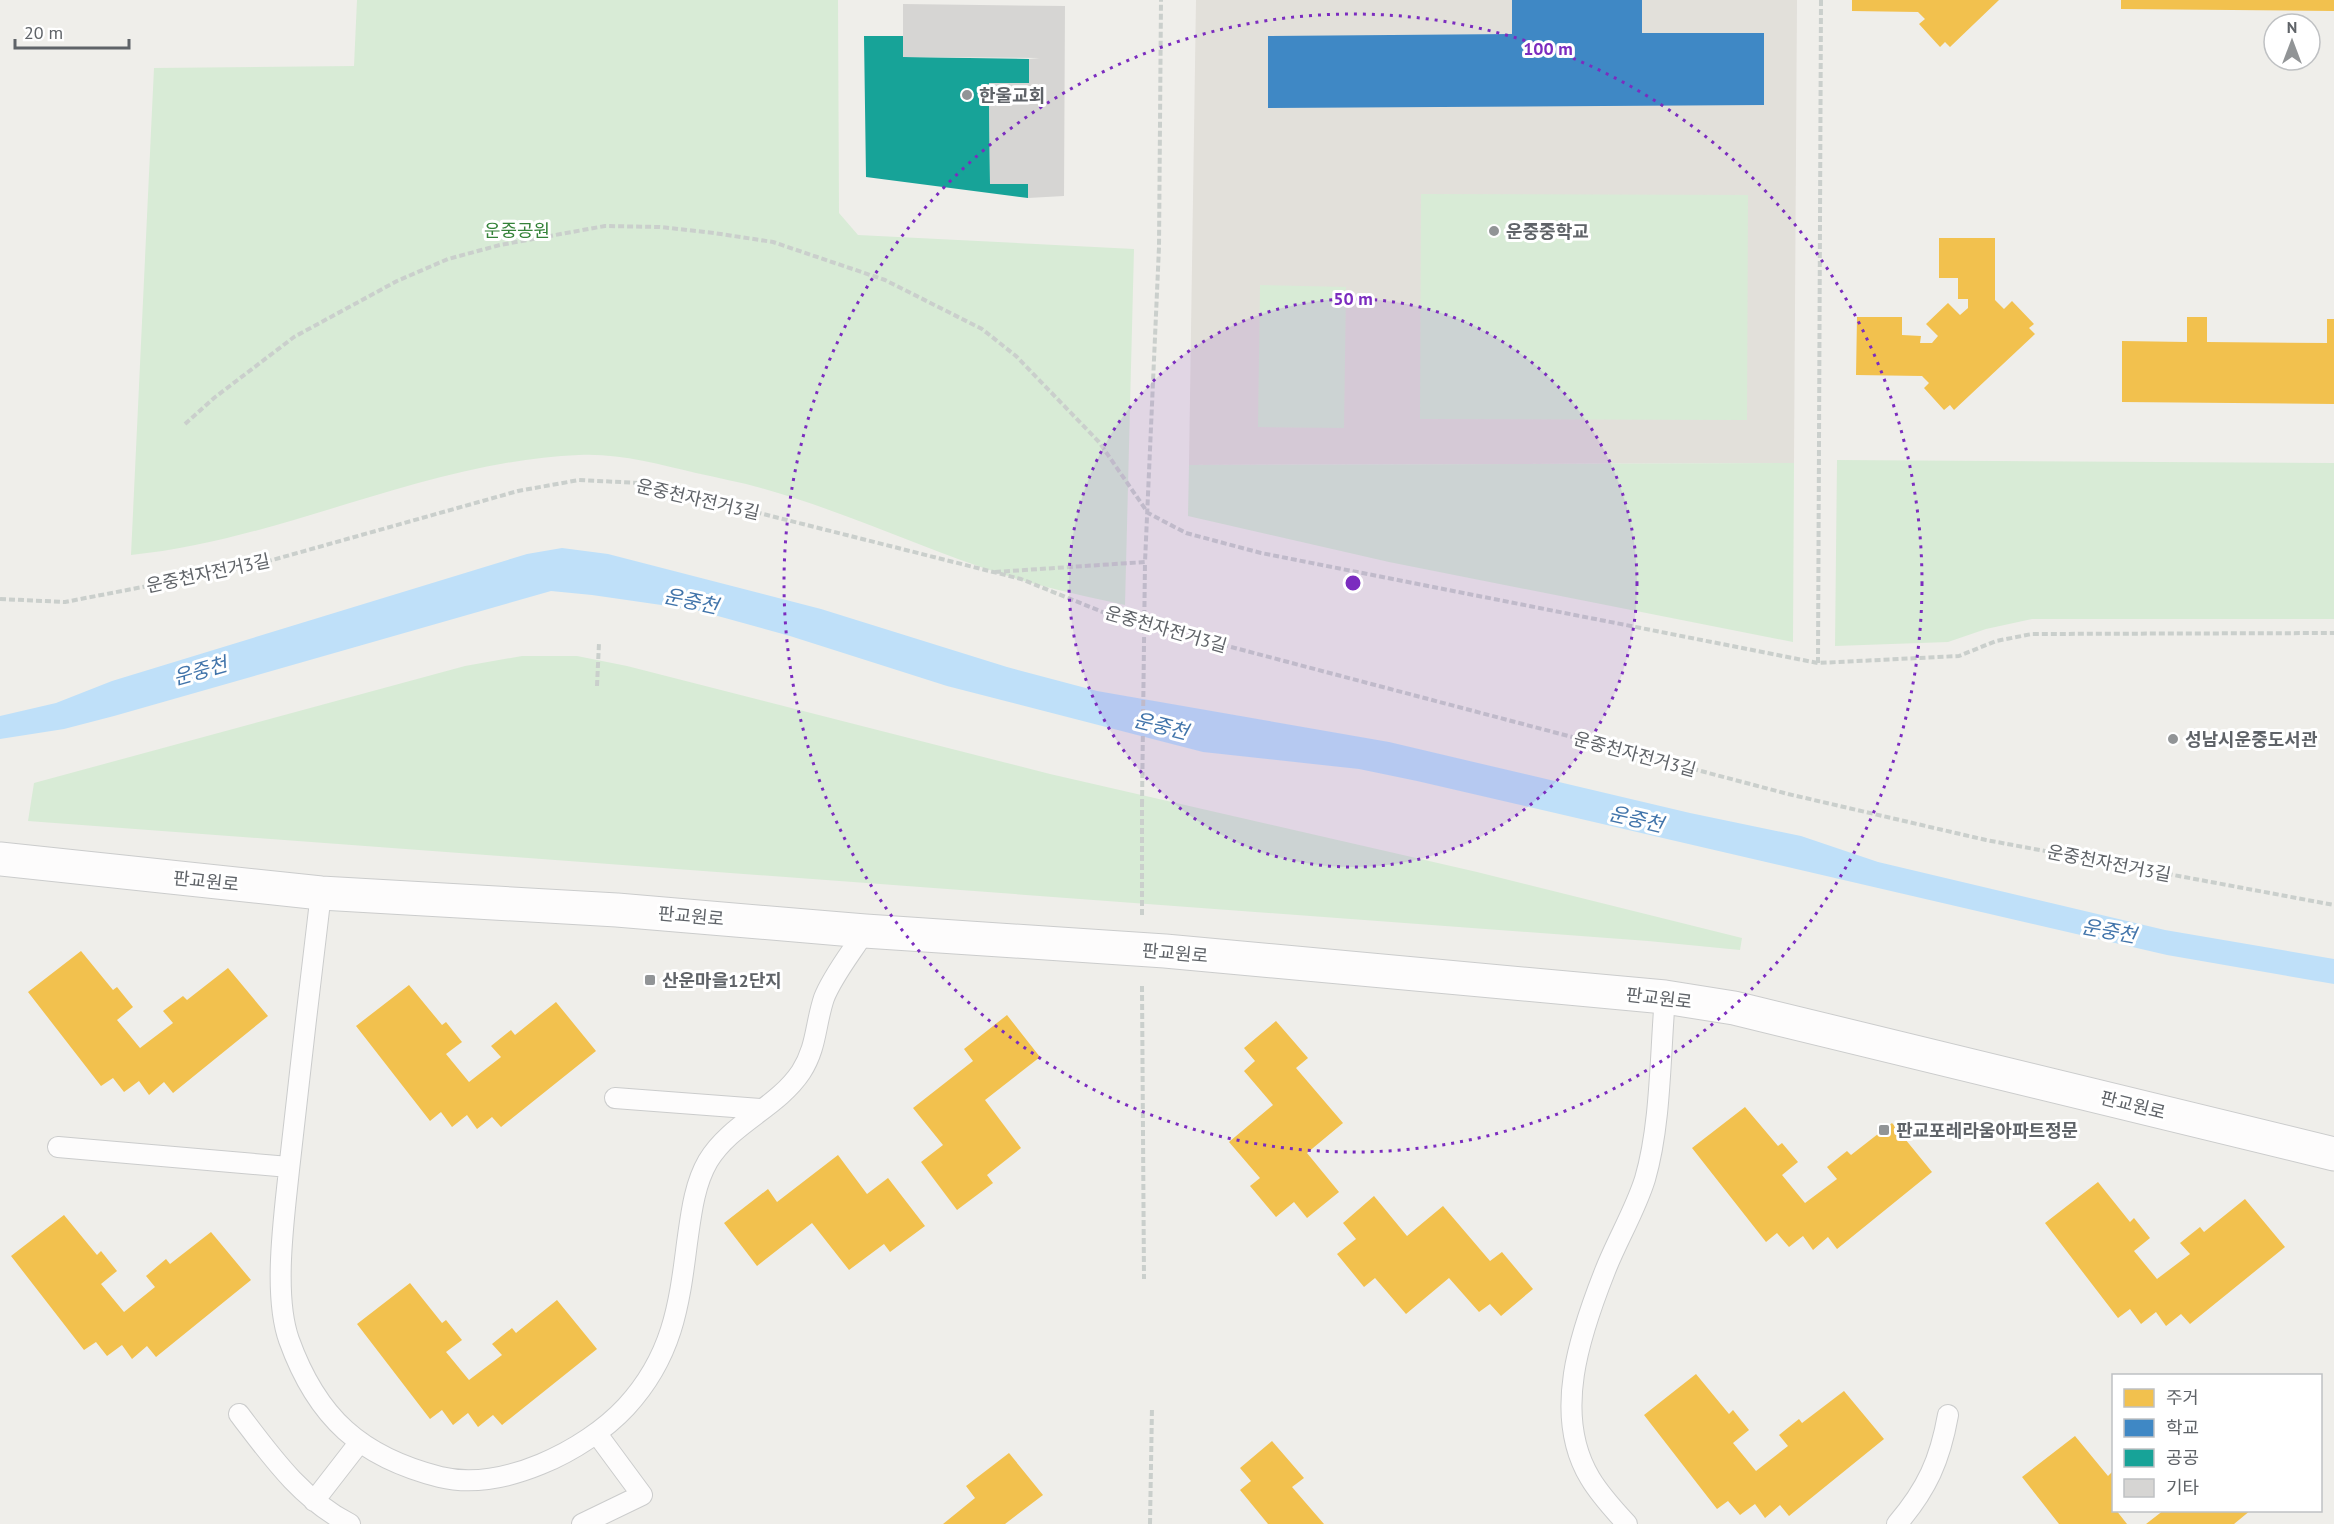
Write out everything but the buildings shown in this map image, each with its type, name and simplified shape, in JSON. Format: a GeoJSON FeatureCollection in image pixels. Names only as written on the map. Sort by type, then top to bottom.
{"type":"FeatureCollection","features":[{"type":"Feature","properties":{"kind":"street","name":"판교원로"},"geometry":{"type":"LineString","coordinates":[[0,859],[321,893],[617,910],[865,931],[1142,950],[1665,998],[1734,1008],[2334,1154]]}},
{"type":"Feature","properties":{"kind":"lane"},"geometry":{"type":"LineString","coordinates":[[321,893],[282,1255],[282,1295],[288,1337],[303,1372],[322,1404],[346,1432],[375,1454],[405,1468],[446,1479],[485,1479],[527,1469],[565,1454],[597,1434],[627,1406],[650,1375],[669,1342],[695,1196],[708,1161],[723,1141],[799,1076],[812,1052],[824,998],[865,931]]}},
{"type":"Feature","properties":{"kind":"lane"},"geometry":{"type":"LineString","coordinates":[[1627,1524],[1589,1476],[1576,1444],[1572,1410],[1573,1377],[1594,1302],[1645,1179],[1652,1145],[1665,998]]}},
{"type":"Feature","properties":{"kind":"lane"},"geometry":{"type":"LineString","coordinates":[[615,1098],[760,1109]]}},
{"type":"Feature","properties":{"kind":"lane"},"geometry":{"type":"LineString","coordinates":[[58,1147],[290,1167]]}},
{"type":"Feature","properties":{"kind":"lane"},"geometry":{"type":"LineString","coordinates":[[239,1414],[298,1489],[350,1524]]}},
{"type":"Feature","properties":{"kind":"lane"},"geometry":{"type":"LineString","coordinates":[[1897,1524],[1919,1498],[1933,1470],[1943,1444],[1948,1415]]}},
{"type":"Feature","properties":{"kind":"lane"},"geometry":{"type":"LineString","coordinates":[[582,1524],[642,1495],[597,1434]]}},
{"type":"Feature","properties":{"kind":"lane"},"geometry":{"type":"LineString","coordinates":[[314,1501],[360,1443]]}},
{"type":"Feature","properties":{"kind":"path"},"geometry":{"type":"LineString","coordinates":[[1144,1279],[1142,806],[1145,562],[1160,247],[1161,0]]}},
{"type":"Feature","properties":{"kind":"path"},"geometry":{"type":"LineString","coordinates":[[1818,663],[1821,0]]}},
{"type":"Feature","properties":{"kind":"path"},"geometry":{"type":"LineString","coordinates":[[185,424],[214,398],[294,337],[397,281],[448,259],[500,245],[605,226],[660,227],[773,242],[885,280],[982,329],[1016,356],[1099,442],[1148,513],[1186,533],[1261,553],[1818,663],[1959,657],[1996,641],[2032,634],[2334,633]]}},
{"type":"Feature","properties":{"kind":"path","name":"운중천자전거3길"},"geometry":{"type":"LineString","coordinates":[[0,599],[65,602],[239,568],[518,491],[579,480],[640,483],[1021,579],[1110,615],[1788,794],[1986,840],[2334,905]]}},
{"type":"Feature","properties":{"kind":"path"},"geometry":{"type":"LineString","coordinates":[[991,572],[1145,562]]}},
{"type":"Feature","properties":{"kind":"path"},"geometry":{"type":"LineString","coordinates":[[597,686],[599,643]]}},
{"type":"Feature","properties":{"kind":"path"},"geometry":{"type":"LineString","coordinates":[[1150,1524],[1152,1407]]}},
{"type":"Feature","properties":{"kind":"shaded area","name":"운중중학교"},"geometry":{"type":"Polygon","coordinates":[[[1196,0],[1797,0],[1794,463],[1189,465],[1196,0]]]}},
{"type":"Feature","properties":{"kind":"green space","name":"운중공원"},"geometry":{"type":"Polygon","coordinates":[[[357,0],[838,0],[839,213],[858,235],[1134,249],[1125,605],[1005,575],[823,508],[761,488],[638,460],[594,455],[522,460],[466,471],[410,485],[244,534],[188,547],[131,555],[154,68],[354,66],[357,0]]]}},
{"type":"Feature","properties":{"kind":"green space"},"geometry":{"type":"Polygon","coordinates":[[[1421,194],[1748,195],[1747,420],[1420,419],[1421,194]]]}},
{"type":"Feature","properties":{"kind":"green space"},"geometry":{"type":"Polygon","coordinates":[[[1260,285],[1346,287],[1344,428],[1258,427],[1260,285]]]}},
{"type":"Feature","properties":{"kind":"green space"},"geometry":{"type":"Polygon","coordinates":[[[1837,460],[2334,463],[2334,619],[2032,619],[1986,629],[1948,642],[1835,646],[1837,460]]]}},
{"type":"Feature","properties":{"kind":"green space"},"geometry":{"type":"Polygon","coordinates":[[[1794,463],[1793,642],[1389,562],[1188,516],[1189,465],[1794,463]]]}},
{"type":"Feature","properties":{"kind":"green space"},"geometry":{"type":"Polygon","coordinates":[[[522,656],[577,656],[627,666],[1050,774],[1477,872],[1742,938],[1740,950],[1648,941],[28,821],[34,783],[465,666],[522,656]]]}},
{"type":"Feature","properties":{"kind":"water","name":"운중천"},"geometry":{"type":"Polygon","coordinates":[[[562,548],[608,554],[821,609],[1007,667],[1097,691],[1389,742],[1690,813],[1801,836],[1878,862],[2165,930],[2334,959],[2334,984],[2167,955],[1359,769],[1203,752],[947,686],[790,636],[696,610],[592,595],[551,591],[114,716],[64,729],[0,739],[0,716],[56,703],[112,681],[527,554],[562,548]]]}},
{"type":"Feature","properties":{"kind":"place","name":"한울교회"},"geometry":{"type":"Point","coordinates":[967,95]}},
{"type":"Feature","properties":{"kind":"place","name":"운중중학교"},"geometry":{"type":"Point","coordinates":[1494,231]}},
{"type":"Feature","properties":{"kind":"place","name":"성남시운중도서관"},"geometry":{"type":"Point","coordinates":[2173,739]}},
{"type":"Feature","properties":{"kind":"place","name":"산운마을12단지"},"geometry":{"type":"Point","coordinates":[650,980]}},
{"type":"Feature","properties":{"kind":"place","name":"판교포레라움아파트정문"},"geometry":{"type":"Point","coordinates":[1884,1130]}}]}
